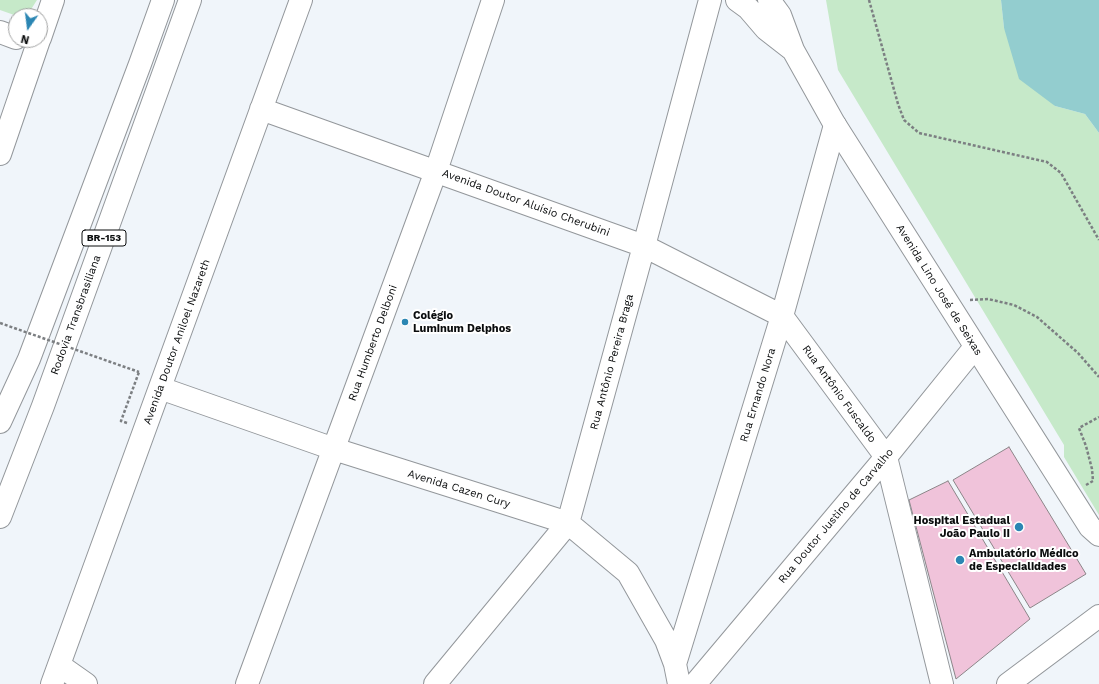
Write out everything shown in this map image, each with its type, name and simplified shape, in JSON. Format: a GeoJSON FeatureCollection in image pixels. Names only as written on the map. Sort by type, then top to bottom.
{"type":"FeatureCollection","features":[{"type":"Feature","properties":{"kind":"main road"},"geometry":{"type":"LineString","coordinates":[[48,11],[53,0]]}},
{"type":"Feature","properties":{"kind":"main road","name":"BR-153"},"geometry":{"type":"LineString","coordinates":[[0,422],[29,359],[163,0]]}},
{"type":"Feature","properties":{"kind":"main road","name":"Rodovia Transbrasiliana"},"geometry":{"type":"LineString","coordinates":[[0,517],[48,391],[190,0]]}},
{"type":"Feature","properties":{"kind":"main road","name":"Avenida Doutor Aniloel Nazareth"},"geometry":{"type":"LineString","coordinates":[[56,675],[302,0]]}},
{"type":"Feature","properties":{"kind":"main road","name":"Rua Humberto Delboni"},"geometry":{"type":"LineString","coordinates":[[247,684],[436,171],[493,0]]}},
{"type":"Feature","properties":{"kind":"main road","name":"Rua Antônio Pereira Braga"},"geometry":{"type":"LineString","coordinates":[[435,684],[568,523],[710,0]]}},
{"type":"Feature","properties":{"kind":"main road","name":"Avenida Lino José de Seixas"},"geometry":{"type":"LineString","coordinates":[[737,0],[748,8],[766,29],[793,50]]}},
{"type":"Feature","properties":{"kind":"main road","name":"Avenida Lino José de Seixas"},"geometry":{"type":"LineString","coordinates":[[769,0],[780,15],[793,50],[835,124],[975,347],[1069,494],[1095,531],[1094,542],[1099,554]]}},
{"type":"Feature","properties":{"kind":"main road"},"geometry":{"type":"LineString","coordinates":[[0,154],[33,48]]}},
{"type":"Feature","properties":{"kind":"main road","name":"Avenida Doutor Aluísio Cherubini"},"geometry":{"type":"LineString","coordinates":[[261,109],[644,246],[782,316]]}},
{"type":"Feature","properties":{"kind":"main road","name":"Rua Ernando Nora"},"geometry":{"type":"LineString","coordinates":[[677,674],[782,316],[835,124]]}},
{"type":"Feature","properties":{"kind":"main road","name":"Rua Antônio Fuscaldo"},"geometry":{"type":"LineString","coordinates":[[782,316],[886,457],[942,684]]}},
{"type":"Feature","properties":{"kind":"main road","name":"Rua Doutor Justino de Carvalho"},"geometry":{"type":"LineString","coordinates":[[695,684],[886,457],[975,347]]}},
{"type":"Feature","properties":{"kind":"main road","name":"Avenida Cazen Cury"},"geometry":{"type":"LineString","coordinates":[[160,388],[334,449],[568,523],[628,572],[666,640],[677,674]]}},
{"type":"Feature","properties":{"kind":"main road"},"geometry":{"type":"LineString","coordinates":[[1008,684],[1099,616]]}},
{"type":"Feature","properties":{"kind":"main road"},"geometry":{"type":"LineString","coordinates":[[56,675],[86,684]]}},
{"type":"Feature","properties":{"kind":"path"},"geometry":{"type":"LineString","coordinates":[[869,0],[898,104],[904,120],[919,133],[1047,162],[1061,173],[1099,240]]}},
{"type":"Feature","properties":{"kind":"path"},"geometry":{"type":"LineString","coordinates":[[947,302],[988,299],[1014,305],[1037,317],[1078,353],[1099,377]]}},
{"type":"Feature","properties":{"kind":"path"},"geometry":{"type":"LineString","coordinates":[[0,323],[139,372]]}},
{"type":"Feature","properties":{"kind":"path"},"geometry":{"type":"LineString","coordinates":[[1069,494],[1093,481],[1086,446],[1079,428],[1099,417]]}},
{"type":"Feature","properties":{"kind":"green space"},"geometry":{"type":"Polygon","coordinates":[[[0,0],[37,0],[32,8],[8,8],[8,13],[0,10],[0,0]]]}},
{"type":"Feature","properties":{"kind":"green space"},"geometry":{"type":"Polygon","coordinates":[[[826,0],[1001,0],[1004,28],[1055,106],[1085,114],[1099,133],[1099,515],[1064,457],[1064,445],[838,70],[826,0]]]}},
{"type":"Feature","properties":{"kind":"water"},"geometry":{"type":"Polygon","coordinates":[[[1001,0],[1099,0],[1099,133],[1085,114],[1055,106],[1019,79],[1004,28],[1001,0]]]}},
{"type":"Feature","properties":{"kind":"building","name":"Hospital Estadual João Paulo II"},"geometry":{"type":"Polygon","coordinates":[[[1009,447],[1086,574],[1030,608],[953,480],[1009,447]]]}},
{"type":"Feature","properties":{"kind":"building","name":"Ambulatório Médico de Especialidades"},"geometry":{"type":"Polygon","coordinates":[[[948,481],[1030,619],[956,679],[909,500],[948,481]]]}},
{"type":"Feature","properties":{"kind":"place","name":"Colégio Luminum Delphos"},"geometry":{"type":"Point","coordinates":[405,322]}},
{"type":"Feature","properties":{"kind":"place","name":"Hospital Estadual João Paulo II"},"geometry":{"type":"Point","coordinates":[1019,527]}},
{"type":"Feature","properties":{"kind":"place","name":"Ambulatório Médico de Especialidades"},"geometry":{"type":"Point","coordinates":[960,560]}}]}
